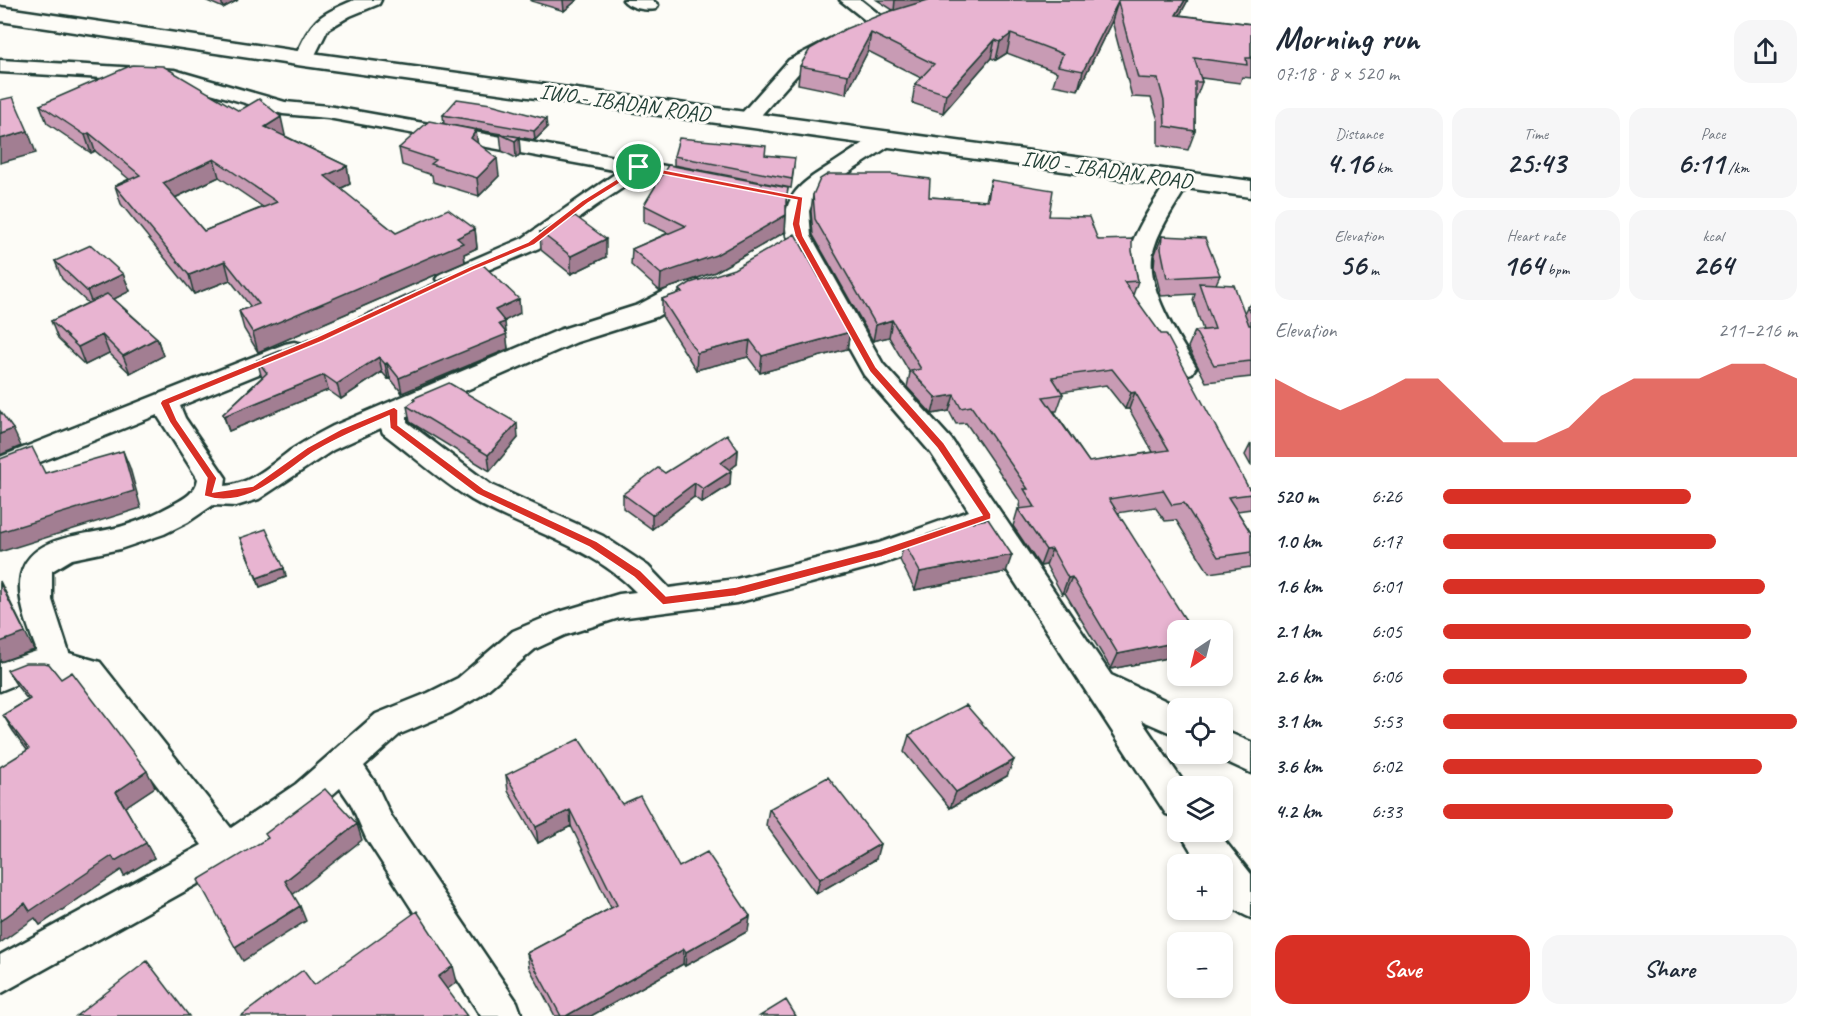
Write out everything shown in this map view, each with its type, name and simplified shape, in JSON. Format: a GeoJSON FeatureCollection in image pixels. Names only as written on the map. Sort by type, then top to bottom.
{"type":"FeatureCollection","features":[{"type":"Feature","properties":{"kind":"main road","name":"IWO - IBADAN ROAD"},"geometry":{"type":"LineString","coordinates":[[0,14],[304,59],[748,118],[1251,189]]}},
{"type":"Feature","properties":{"kind":"street"},"geometry":{"type":"LineString","coordinates":[[304,59],[319,27],[345,13],[355,4],[372,0]]}},
{"type":"Feature","properties":{"kind":"street"},"geometry":{"type":"LineString","coordinates":[[748,118],[796,64],[856,34],[891,20],[849,0]]}},
{"type":"Feature","properties":{"kind":"street"},"geometry":{"type":"LineString","coordinates":[[0,66],[174,76],[283,108],[328,112],[720,183]]}},
{"type":"Feature","properties":{"kind":"street"},"geometry":{"type":"LineString","coordinates":[[886,138],[808,189],[789,197],[796,224],[789,242],[873,369],[941,446],[1167,787]]}},
{"type":"Feature","properties":{"kind":"street"},"geometry":{"type":"LineString","coordinates":[[428,289],[531,243],[586,202],[639,167]]}},
{"type":"Feature","properties":{"kind":"street"},"geometry":{"type":"LineString","coordinates":[[1180,179],[1141,250],[1140,267],[1144,292],[1196,392]]}},
{"type":"Feature","properties":{"kind":"street"},"geometry":{"type":"LineString","coordinates":[[208,494],[216,497],[256,489],[311,450],[344,431],[568,336],[647,310],[679,293],[724,279]]}},
{"type":"Feature","properties":{"kind":"street"},"geometry":{"type":"LineString","coordinates":[[0,468],[320,339]]}},
{"type":"Feature","properties":{"kind":"street"},"geometry":{"type":"LineString","coordinates":[[57,663],[42,620],[35,582],[39,566],[52,555],[122,537],[157,525],[208,494],[212,478],[173,421],[165,403]]}},
{"type":"Feature","properties":{"kind":"street"},"geometry":{"type":"LineString","coordinates":[[394,410],[393,426],[481,492],[593,544],[638,574],[663,601]]}},
{"type":"Feature","properties":{"kind":"street"},"geometry":{"type":"LineString","coordinates":[[0,975],[227,850],[308,795],[388,724],[439,703],[469,687],[524,640],[556,625],[619,606],[736,591],[882,553],[988,516]]}},
{"type":"Feature","properties":{"kind":"street"},"geometry":{"type":"LineString","coordinates":[[0,678],[33,662],[57,663],[89,672],[227,850]]}},
{"type":"Feature","properties":{"kind":"street"},"geometry":{"type":"LineString","coordinates":[[1097,684],[1167,717]]}},
{"type":"Feature","properties":{"kind":"street"},"geometry":{"type":"LineString","coordinates":[[1233,749],[1251,758]]}},
{"type":"Feature","properties":{"kind":"street"},"geometry":{"type":"LineString","coordinates":[[343,764],[364,795],[378,827],[503,1016]]}},
{"type":"Feature","properties":{"kind":"street"},"geometry":{"type":"LineString","coordinates":[[1233,880],[1251,901]]}},
{"type":"Feature","properties":{"kind":"building"},"geometry":{"type":"Polygon","coordinates":[[[928,0],[1185,0],[1176,15],[1251,24],[1251,58],[1246,58],[1247,65],[1194,58],[1202,82],[1195,82],[1195,131],[1165,126],[1164,101],[1158,79],[1138,78],[1118,2],[1083,71],[1058,66],[1063,54],[1011,34],[1000,42],[995,40],[946,94],[915,84],[934,64],[871,33],[848,75],[800,66],[810,49],[845,29],[885,13],[928,0]]]}},
{"type":"Feature","properties":{"kind":"building"},"geometry":{"type":"Polygon","coordinates":[[[132,65],[163,66],[239,111],[259,99],[281,117],[265,127],[347,166],[325,176],[396,233],[448,209],[475,229],[457,238],[463,243],[253,333],[239,311],[259,304],[225,261],[189,275],[115,186],[140,175],[89,133],[85,135],[40,105],[132,65]],[[214,159],[163,183],[204,231],[277,202],[214,159]]]}},
{"type":"Feature","properties":{"kind":"building"},"geometry":{"type":"Polygon","coordinates":[[[13,97],[28,131],[0,139],[0,100],[13,97]]]}},
{"type":"Feature","properties":{"kind":"building"},"geometry":{"type":"Polygon","coordinates":[[[457,99],[491,104],[546,119],[534,131],[443,115],[457,99]]]}},
{"type":"Feature","properties":{"kind":"building"},"geometry":{"type":"Polygon","coordinates":[[[429,121],[476,130],[471,138],[497,158],[477,178],[431,164],[436,160],[399,148],[429,121]]]}},
{"type":"Feature","properties":{"kind":"building"},"geometry":{"type":"Polygon","coordinates":[[[500,134],[519,137],[515,141],[500,134]]]}},
{"type":"Feature","properties":{"kind":"building"},"geometry":{"type":"Polygon","coordinates":[[[679,138],[766,146],[765,155],[795,158],[792,179],[674,156],[679,138]]]}},
{"type":"Feature","properties":{"kind":"building"},"geometry":{"type":"Polygon","coordinates":[[[668,165],[788,188],[786,215],[716,255],[661,274],[632,249],[686,226],[644,205],[668,165]]]}},
{"type":"Feature","properties":{"kind":"building"},"geometry":{"type":"Polygon","coordinates":[[[828,174],[891,174],[930,179],[929,197],[988,201],[991,180],[1053,190],[1049,216],[1089,217],[1098,240],[1132,239],[1138,281],[1124,282],[1161,334],[1166,334],[1251,489],[1251,494],[1228,497],[1251,533],[1251,552],[1218,557],[1184,503],[1172,505],[1163,490],[1109,499],[1186,620],[1167,620],[1167,644],[1118,654],[1072,577],[1068,578],[1052,549],[1046,550],[1018,509],[1035,507],[1024,489],[1028,489],[971,406],[961,408],[954,395],[936,398],[911,371],[921,369],[892,320],[876,325],[815,219],[813,195],[820,179],[828,174]],[[1112,369],[1052,377],[1063,394],[1043,397],[1089,462],[1169,450],[1135,392],[1131,393],[1112,369]]]}},
{"type":"Feature","properties":{"kind":"building"},"geometry":{"type":"Polygon","coordinates":[[[575,216],[606,239],[571,256],[540,232],[575,216]]]}},
{"type":"Feature","properties":{"kind":"building"},"geometry":{"type":"Polygon","coordinates":[[[795,234],[850,332],[762,356],[750,340],[697,353],[662,299],[682,292],[679,290],[690,283],[734,269],[795,234]]]}},
{"type":"Feature","properties":{"kind":"building"},"geometry":{"type":"Polygon","coordinates":[[[1162,236],[1205,238],[1220,275],[1167,278],[1161,249],[1162,236]]]}},
{"type":"Feature","properties":{"kind":"building"},"geometry":{"type":"Polygon","coordinates":[[[91,245],[123,274],[87,291],[55,261],[91,245]]]}},
{"type":"Feature","properties":{"kind":"building"},"geometry":{"type":"Polygon","coordinates":[[[480,262],[519,299],[495,310],[505,322],[499,324],[507,334],[399,378],[379,357],[337,384],[324,375],[224,416],[223,414],[267,373],[257,360],[327,332],[480,262]]]}},
{"type":"Feature","properties":{"kind":"building"},"geometry":{"type":"Polygon","coordinates":[[[1199,283],[1234,285],[1249,325],[1251,325],[1251,361],[1214,365],[1195,331],[1215,329],[1199,283]]]}},
{"type":"Feature","properties":{"kind":"building"},"geometry":{"type":"Polygon","coordinates":[[[107,294],[157,338],[123,356],[102,335],[78,347],[51,321],[107,294]]]}},
{"type":"Feature","properties":{"kind":"building"},"geometry":{"type":"Polygon","coordinates":[[[449,383],[517,423],[488,455],[407,406],[415,400],[414,398],[449,383]]]}},
{"type":"Feature","properties":{"kind":"building"},"geometry":{"type":"Polygon","coordinates":[[[0,411],[13,429],[0,434],[0,411]]]}},
{"type":"Feature","properties":{"kind":"building"},"geometry":{"type":"Polygon","coordinates":[[[727,434],[738,450],[721,463],[731,471],[703,489],[695,483],[652,515],[623,494],[658,468],[665,473],[727,434]]]}},
{"type":"Feature","properties":{"kind":"building"},"geometry":{"type":"Polygon","coordinates":[[[32,447],[45,473],[123,451],[134,491],[0,532],[0,459],[32,447]]]}},
{"type":"Feature","properties":{"kind":"building"},"geometry":{"type":"Polygon","coordinates":[[[988,519],[1012,555],[920,572],[904,543],[955,525],[988,519]]]}},
{"type":"Feature","properties":{"kind":"building"},"geometry":{"type":"Polygon","coordinates":[[[266,529],[284,568],[257,578],[240,538],[266,529]]]}},
{"type":"Feature","properties":{"kind":"building"},"geometry":{"type":"Polygon","coordinates":[[[0,583],[25,633],[0,642],[0,583]]]}},
{"type":"Feature","properties":{"kind":"building"},"geometry":{"type":"Polygon","coordinates":[[[25,663],[49,664],[61,679],[72,672],[147,771],[116,792],[146,843],[115,861],[112,856],[30,911],[25,903],[0,921],[0,767],[29,749],[3,715],[30,699],[7,670],[25,663]]]}},
{"type":"Feature","properties":{"kind":"building"},"geometry":{"type":"Polygon","coordinates":[[[966,705],[1014,760],[956,792],[909,735],[966,705]]]}},
{"type":"Feature","properties":{"kind":"building"},"geometry":{"type":"Polygon","coordinates":[[[579,739],[622,804],[640,796],[679,867],[707,852],[750,916],[686,952],[684,949],[566,1016],[561,1016],[527,953],[617,905],[570,810],[536,827],[506,775],[579,739]]]}},
{"type":"Feature","properties":{"kind":"building"},"geometry":{"type":"Polygon","coordinates":[[[828,777],[880,844],[820,879],[769,809],[828,777]]]}},
{"type":"Feature","properties":{"kind":"building"},"geometry":{"type":"Polygon","coordinates":[[[325,789],[357,824],[285,881],[300,906],[235,947],[198,880],[268,838],[265,834],[325,789]]]}},
{"type":"Feature","properties":{"kind":"building"},"geometry":{"type":"Polygon","coordinates":[[[417,911],[453,966],[438,977],[467,1016],[241,1016],[303,970],[314,985],[417,911]]]}},
{"type":"Feature","properties":{"kind":"building"},"geometry":{"type":"Polygon","coordinates":[[[147,961],[189,1016],[76,1016],[147,961]]]}},
{"type":"Feature","properties":{"kind":"building"},"geometry":{"type":"Polygon","coordinates":[[[786,1000],[796,1016],[760,1016],[786,1000]]]}},
{"type":"Feature","properties":{"kind":"route"},"geometry":{"type":"LineString","coordinates":[[639,167],[801,199],[796,224],[799,236],[847,326],[873,369],[941,446],[988,516],[882,553],[736,591],[663,601],[638,574],[593,544],[481,492],[441,464],[393,426],[394,410],[344,431],[311,450],[256,489],[230,496],[216,497],[208,494],[212,478],[173,421],[165,403],[320,339],[472,268],[509,254],[531,243],[586,202],[639,167]]}}]}
